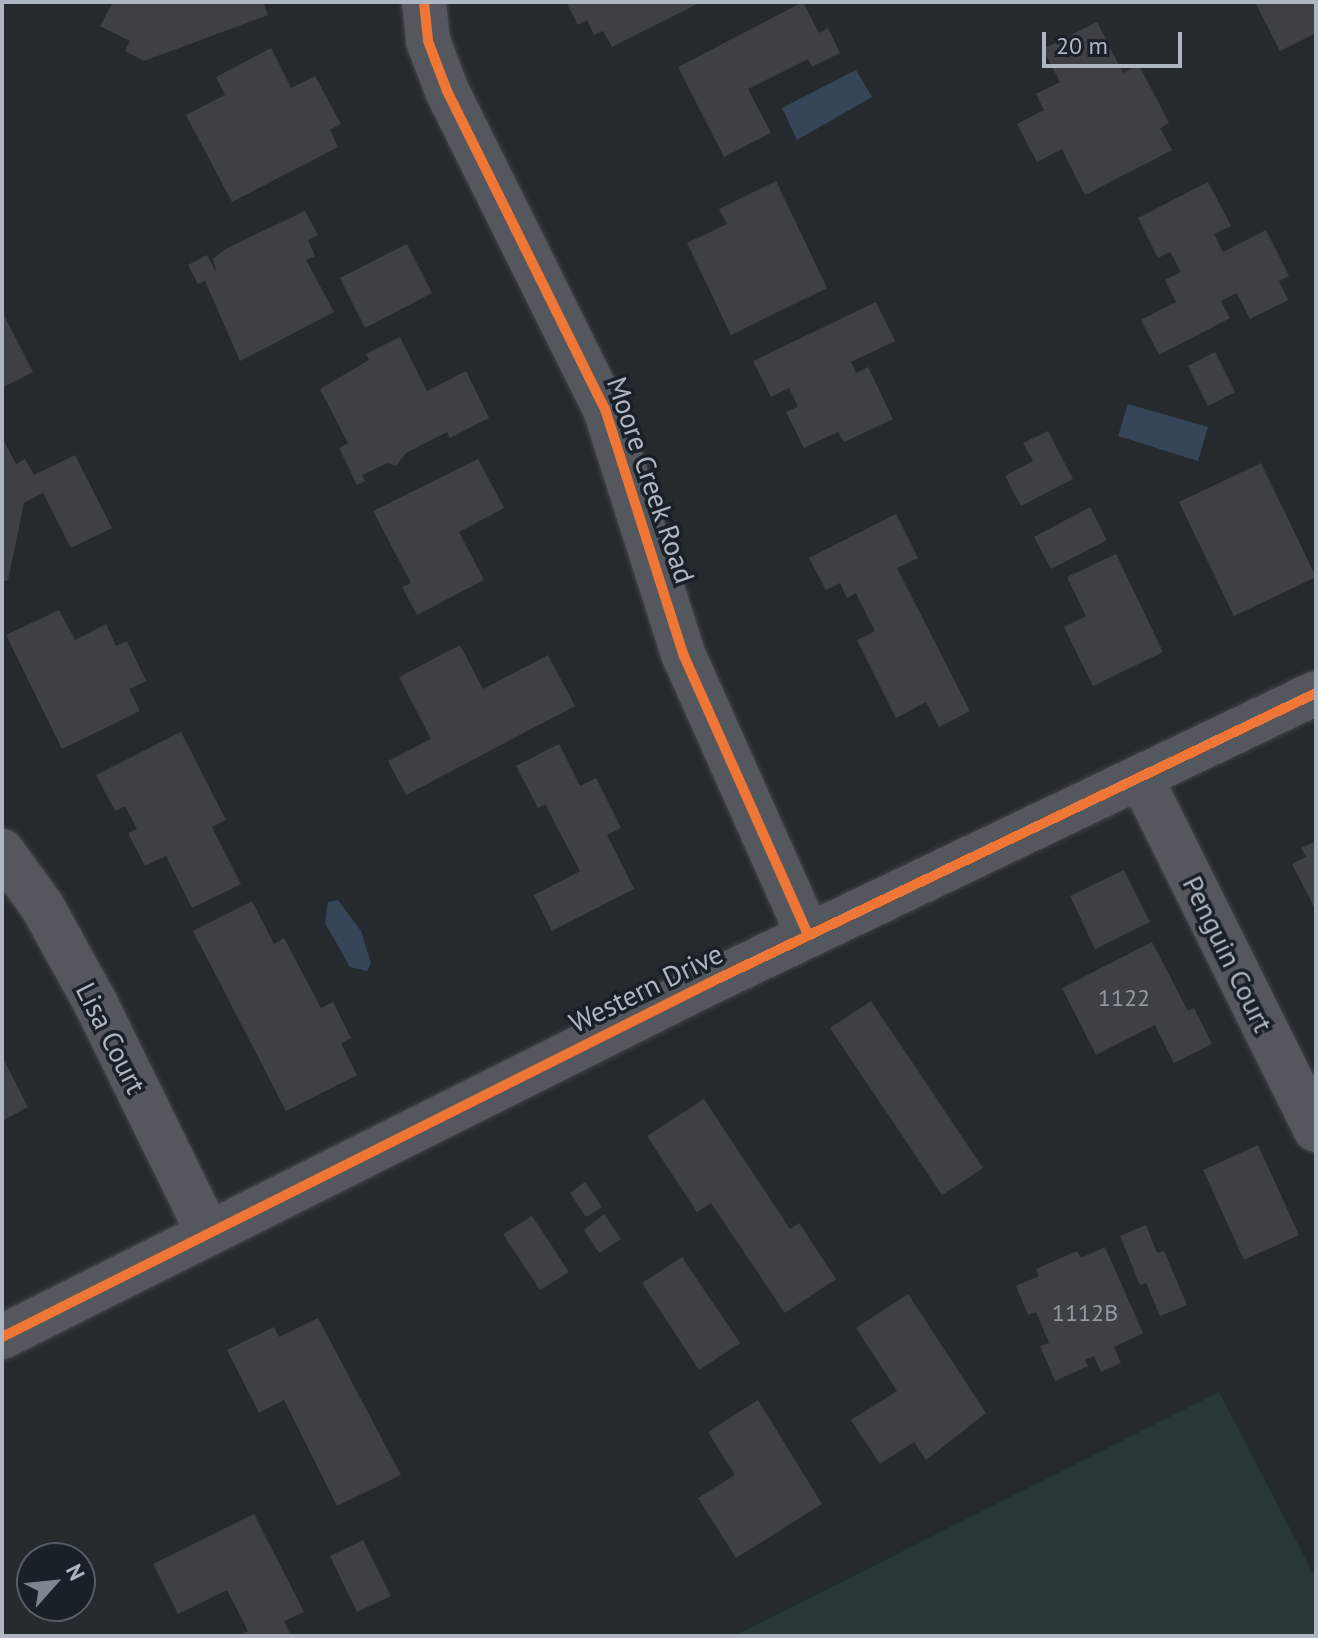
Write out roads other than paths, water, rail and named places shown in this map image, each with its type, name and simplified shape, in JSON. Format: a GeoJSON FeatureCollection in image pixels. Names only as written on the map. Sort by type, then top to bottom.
{"type":"FeatureCollection","features":[{"type":"Feature","properties":{"kind":"street","name":"Moore Creek Road"},"geometry":{"type":"LineString","coordinates":[[424,2],[428,41],[447,91],[605,409],[684,656],[808,935]]}},
{"type":"Feature","properties":{"kind":"street","name":"Western Drive"},"geometry":{"type":"LineString","coordinates":[[2,1337],[808,935],[1316,693]]}},
{"type":"Feature","properties":{"kind":"street","name":"Penguin Court"},"geometry":{"type":"LineString","coordinates":[[1141,778],[1316,1130]]}},
{"type":"Feature","properties":{"kind":"street","name":"Lisa Court"},"geometry":{"type":"LineString","coordinates":[[2,851],[42,906],[95,1002],[208,1233]]}},
{"type":"Feature","properties":{"kind":"water"},"geometry":{"type":"Polygon","coordinates":[[[856,70],[872,97],[797,140],[782,108],[856,70]]]}},
{"type":"Feature","properties":{"kind":"water"},"geometry":{"type":"Polygon","coordinates":[[[1128,404],[1208,427],[1198,461],[1118,436],[1128,404]]]}},
{"type":"Feature","properties":{"kind":"water"},"geometry":{"type":"Polygon","coordinates":[[[338,900],[361,931],[371,963],[367,971],[350,967],[325,923],[328,902],[338,900]]]}}]}
